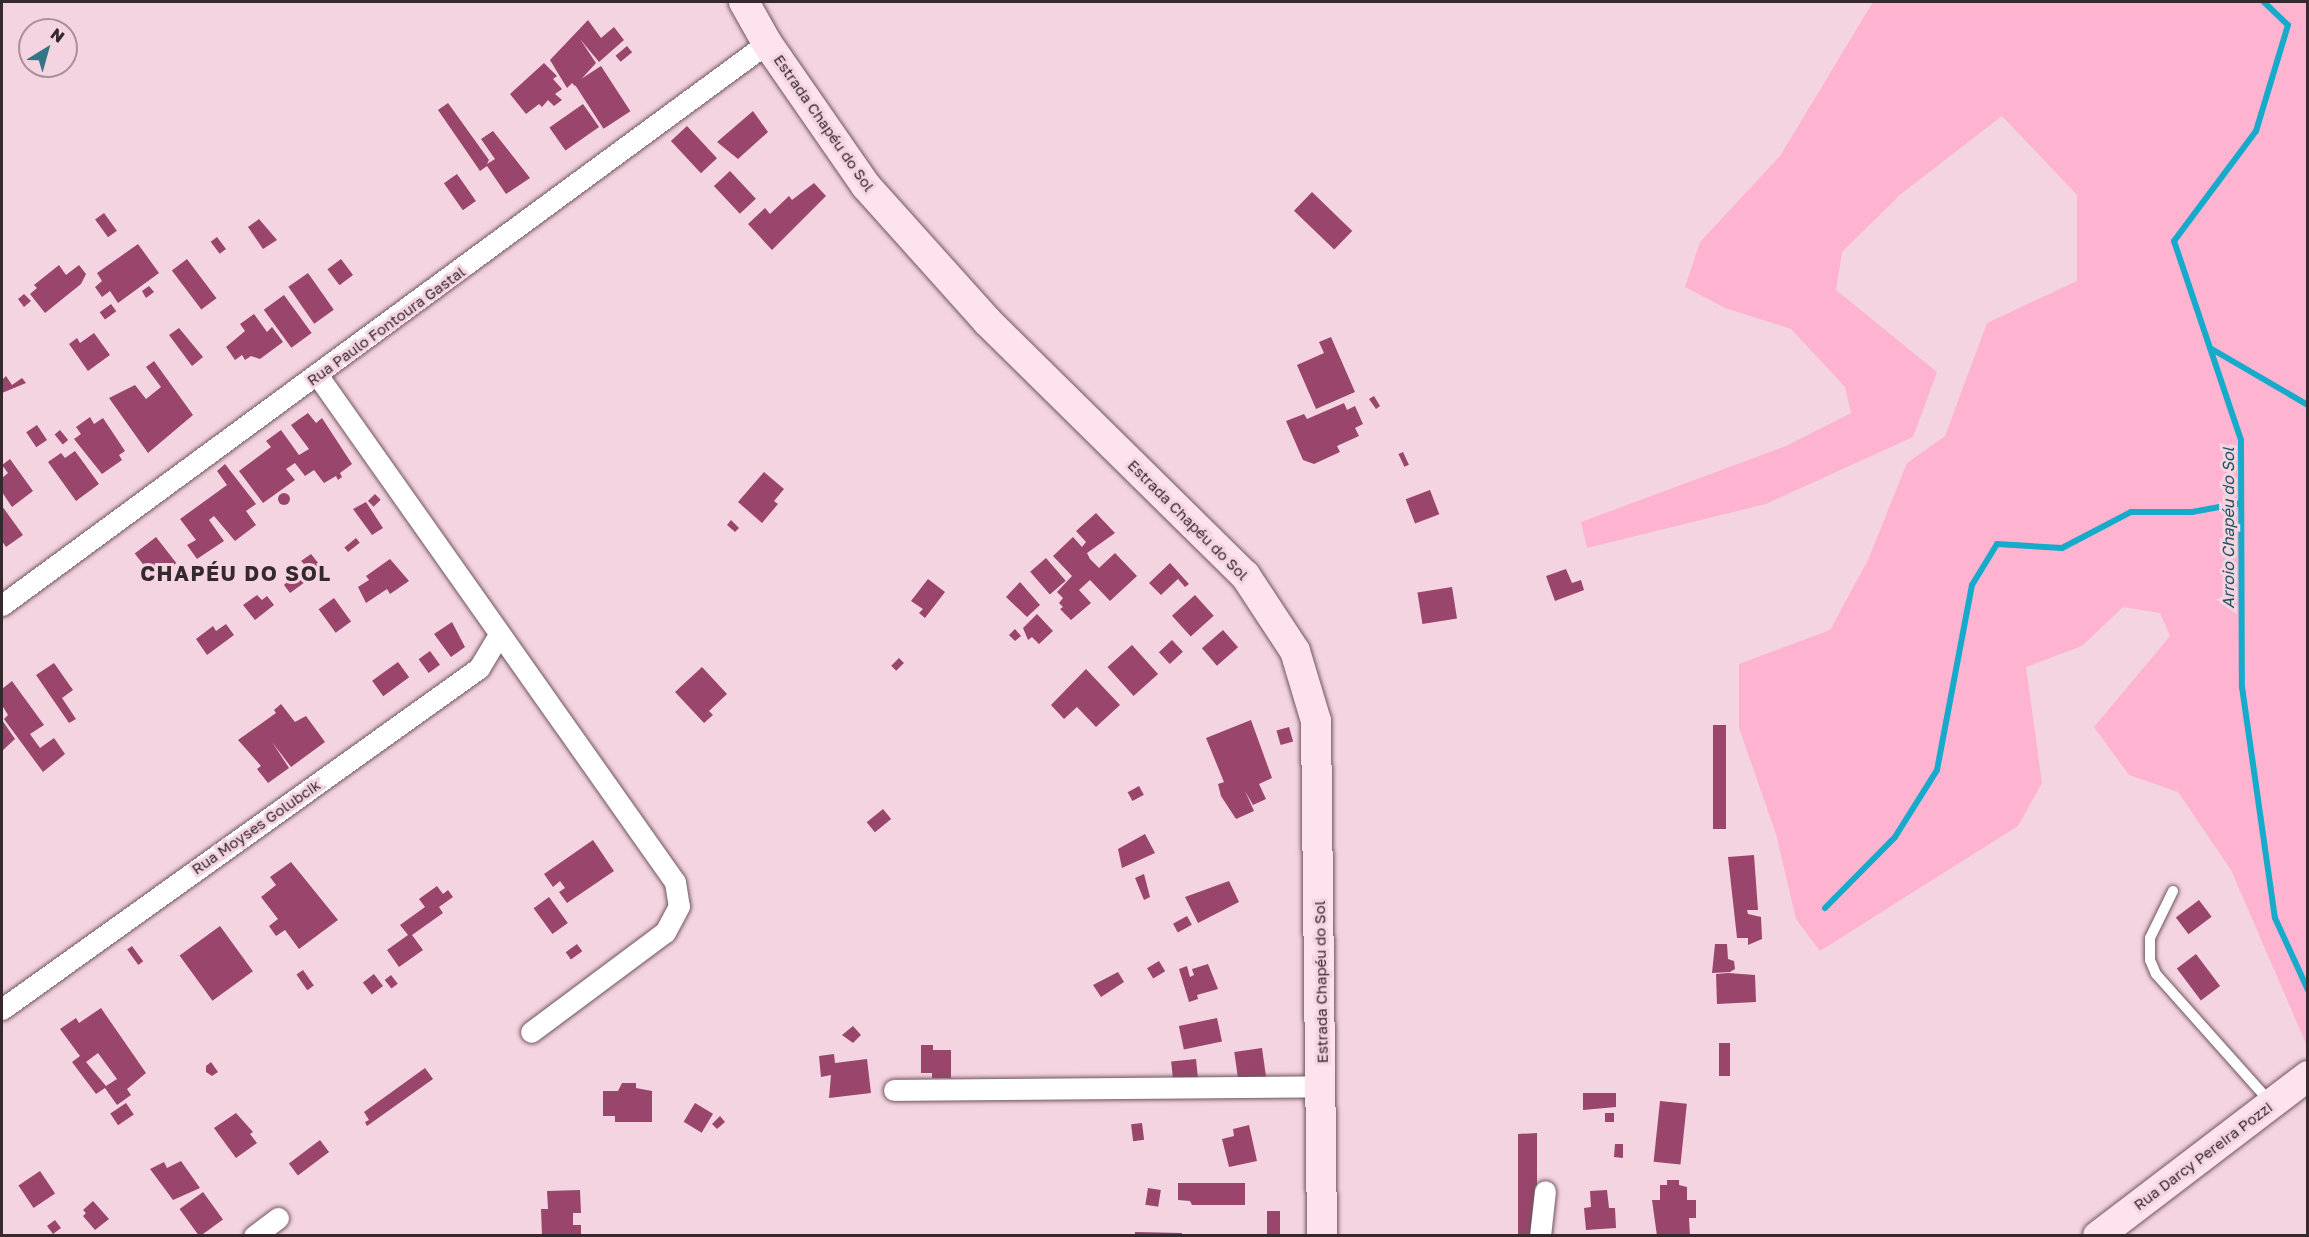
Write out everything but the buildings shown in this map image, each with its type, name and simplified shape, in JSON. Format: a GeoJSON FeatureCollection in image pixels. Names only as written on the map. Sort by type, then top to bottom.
{"type":"FeatureCollection","features":[{"type":"Feature","properties":{"kind":"main road","name":"Estrada Chapéu do Sol"},"geometry":{"type":"LineString","coordinates":[[744,2],[767,43],[866,186],[987,321],[1245,575],[1295,651],[1317,721],[1322,1236]]}},
{"type":"Feature","properties":{"kind":"main road","name":"Rua Darcy Pereira Pozzi"},"geometry":{"type":"LineString","coordinates":[[2098,1236],[2307,1076]]}},
{"type":"Feature","properties":{"kind":"street","name":"Rua Paulo Fontoura Gastal"},"geometry":{"type":"LineString","coordinates":[[2,605],[318,376],[767,43]]}},
{"type":"Feature","properties":{"kind":"street"},"geometry":{"type":"LineString","coordinates":[[318,376],[675,882],[680,906],[665,932],[531,1032]]}},
{"type":"Feature","properties":{"kind":"street","name":"Rua Moyses Golubcik"},"geometry":{"type":"LineString","coordinates":[[2,1009],[479,668],[499,635]]}},
{"type":"Feature","properties":{"kind":"street"},"geometry":{"type":"LineString","coordinates":[[894,1090],[1322,1086]]}},
{"type":"Feature","properties":{"kind":"street"},"geometry":{"type":"LineString","coordinates":[[1540,1236],[1545,1191]]}},
{"type":"Feature","properties":{"kind":"street"},"geometry":{"type":"LineString","coordinates":[[254,1236],[278,1218]]}},
{"type":"Feature","properties":{"kind":"lane"},"geometry":{"type":"LineString","coordinates":[[2173,891],[2150,938],[2150,960],[2156,974],[2271,1104]]}},
{"type":"Feature","properties":{"kind":"shaded area"},"geometry":{"type":"Polygon","coordinates":[[[1873,2],[2307,2],[2307,1046],[2231,870],[2178,792],[2129,775],[2094,727],[2170,636],[2160,613],[2123,607],[2082,646],[2026,667],[2042,783],[2018,826],[1820,951],[1796,919],[1776,834],[1739,728],[1739,664],[1830,630],[1868,560],[1907,463],[1945,436],[1987,323],[2077,281],[2077,195],[2002,116],[1901,194],[1842,252],[1836,290],[1937,372],[1913,437],[1766,504],[1587,548],[1581,522],[1786,446],[1851,413],[1845,387],[1791,329],[1725,308],[1685,287],[1700,242],[1780,156],[1873,2]]]}},
{"type":"Feature","properties":{"kind":"waterway","name":"Arroio Chapéu do Sol"},"geometry":{"type":"LineString","coordinates":[[2264,2],[2288,25],[2256,131],[2174,241],[2241,440],[2242,687],[2275,918],[2308,990]]}},
{"type":"Feature","properties":{"kind":"waterway"},"geometry":{"type":"LineString","coordinates":[[2210,348],[2308,405]]}},
{"type":"Feature","properties":{"kind":"waterway"},"geometry":{"type":"LineString","coordinates":[[1825,908],[1895,837],[1937,770],[1972,585],[1997,544],[2062,548],[2131,512],[2192,512],[2241,503]]}},
{"type":"Feature","properties":{"kind":"district","name":"CHAPÉU DO SOL"},"geometry":{"type":"Point","coordinates":[236,573]}}]}
